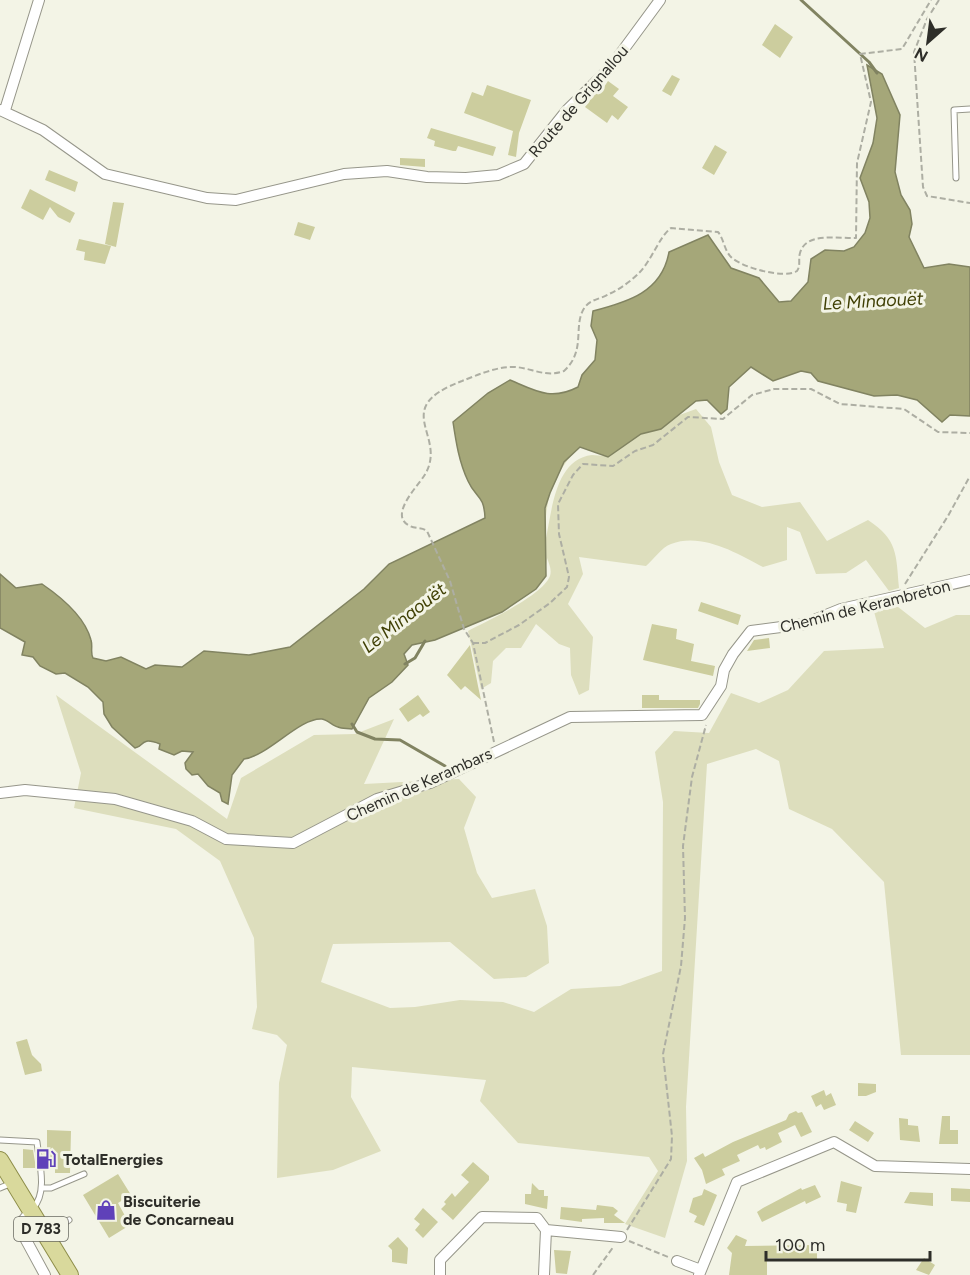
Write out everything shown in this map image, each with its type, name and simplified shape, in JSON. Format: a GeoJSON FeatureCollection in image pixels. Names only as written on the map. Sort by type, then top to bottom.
{"type":"FeatureCollection","features":[{"type":"Feature","properties":{"kind":"main road","name":"D 783"},"geometry":{"type":"LineString","coordinates":[[0,1160],[7,1185],[31,1211],[70,1275]]}},
{"type":"Feature","properties":{"kind":"street"},"geometry":{"type":"LineString","coordinates":[[2,110],[39,0]]}},
{"type":"Feature","properties":{"kind":"street","name":"Route de Grignallou"},"geometry":{"type":"LineString","coordinates":[[2,110],[43,130],[105,174],[207,198],[236,200],[344,174],[387,171],[427,177],[466,178],[498,175],[524,164],[567,110],[610,68],[660,0]]}},
{"type":"Feature","properties":{"kind":"street","name":"Chemin de Kerambreton"},"geometry":{"type":"LineString","coordinates":[[702,715],[721,686],[724,670],[733,654],[751,631],[804,624],[841,609],[970,580]]}},
{"type":"Feature","properties":{"kind":"street","name":"Chemin de Kerambars"},"geometry":{"type":"LineString","coordinates":[[0,793],[25,790],[114,799],[192,821],[226,839],[293,843],[377,799],[430,783],[570,717],[702,715]]}},
{"type":"Feature","properties":{"kind":"street"},"geometry":{"type":"LineString","coordinates":[[677,1261],[700,1273],[737,1182],[834,1142],[875,1166],[970,1169]]}},
{"type":"Feature","properties":{"kind":"street"},"geometry":{"type":"LineString","coordinates":[[31,1211],[21,1223],[26,1240],[45,1275]]}},
{"type":"Feature","properties":{"kind":"street"},"geometry":{"type":"LineString","coordinates":[[440,1275],[440,1260],[482,1217],[537,1218],[546,1230],[544,1275]]}},
{"type":"Feature","properties":{"kind":"street"},"geometry":{"type":"LineString","coordinates":[[546,1230],[621,1237]]}},
{"type":"Feature","properties":{"kind":"lane"},"geometry":{"type":"LineString","coordinates":[[956,178],[954,110],[970,109]]}},
{"type":"Feature","properties":{"kind":"lane"},"geometry":{"type":"LineString","coordinates":[[0,1140],[37,1142],[41,1188],[38,1203],[31,1211]]}},
{"type":"Feature","properties":{"kind":"lane"},"geometry":{"type":"LineString","coordinates":[[41,1188],[51,1188],[84,1174]]}},
{"type":"Feature","properties":{"kind":"lane"},"geometry":{"type":"LineString","coordinates":[[45,1235],[69,1220]]}},
{"type":"Feature","properties":{"kind":"path"},"geometry":{"type":"LineString","coordinates":[[495,751],[485,690],[473,643],[462,619],[450,581],[425,529],[406,523],[403,509],[406,500],[431,466],[432,450],[423,428],[428,403],[441,391],[475,376],[509,367],[543,374],[564,371],[576,354],[581,317],[586,306],[619,288],[640,272],[656,252],[665,233],[671,228],[718,232],[733,259],[755,270],[786,275],[795,273],[799,268],[800,252],[808,243],[822,237],[856,238],[857,163],[871,102],[861,54],[902,49],[931,0]]}},
{"type":"Feature","properties":{"kind":"path"},"geometry":{"type":"LineString","coordinates":[[939,0],[927,19],[914,52],[923,187],[927,196],[970,203]]}},
{"type":"Feature","properties":{"kind":"path"},"geometry":{"type":"LineString","coordinates":[[473,643],[481,645],[519,625],[550,603],[567,587],[569,578],[562,554],[558,504],[578,467],[588,462],[613,466],[635,451],[653,445],[688,417],[723,419],[752,395],[774,389],[811,389],[840,404],[904,409],[938,432],[970,433]]}},
{"type":"Feature","properties":{"kind":"path"},"geometry":{"type":"LineString","coordinates":[[896,596],[948,516],[970,476]]}},
{"type":"Feature","properties":{"kind":"path"},"geometry":{"type":"LineString","coordinates":[[593,1275],[621,1237],[671,1159],[672,1136],[663,1054],[681,966],[686,918],[683,846],[692,777],[707,723],[702,715]]}},
{"type":"Feature","properties":{"kind":"path"},"geometry":{"type":"LineString","coordinates":[[621,1237],[677,1261]]}},
{"type":"Feature","properties":{"kind":"shaded area"},"geometry":{"type":"Polygon","coordinates":[[[751,348],[970,416],[950,415],[942,422],[917,400],[897,395],[874,396],[818,381],[811,373],[801,371],[773,381],[751,367],[729,387],[727,409],[721,414],[707,400],[696,401],[674,417],[696,409],[711,427],[719,462],[732,495],[762,507],[800,502],[827,541],[868,520],[878,527],[894,549],[899,588],[889,591],[866,560],[846,573],[816,574],[800,532],[787,527],[787,560],[763,567],[719,546],[694,541],[671,544],[646,566],[579,557],[583,574],[568,604],[593,637],[589,690],[579,695],[571,675],[570,648],[559,644],[536,624],[521,648],[506,648],[493,661],[491,683],[481,689],[468,631],[526,600],[545,584],[550,576],[547,558],[538,586],[502,612],[545,463],[751,348]],[[580,447],[563,466],[552,488],[546,512],[546,538],[557,488],[570,466],[592,455],[606,456],[580,447]]]}},
{"type":"Feature","properties":{"kind":"shaded area"},"geometry":{"type":"Polygon","coordinates":[[[893,603],[925,628],[956,615],[970,615],[970,1055],[901,1055],[884,882],[832,829],[789,809],[779,761],[756,749],[707,764],[686,1107],[687,1161],[665,1238],[625,1224],[658,1171],[649,1157],[518,1143],[480,1101],[486,1080],[352,1067],[351,1097],[381,1151],[333,1170],[277,1178],[279,1083],[287,1045],[277,1035],[252,1029],[257,1007],[254,938],[220,861],[176,829],[74,808],[81,773],[56,695],[227,819],[241,778],[314,735],[355,734],[394,719],[364,784],[459,779],[476,797],[464,828],[477,873],[492,898],[535,889],[547,926],[549,963],[526,977],[494,979],[450,942],[333,944],[321,982],[390,1008],[415,1007],[460,1000],[503,1002],[534,1012],[571,989],[620,986],[662,971],[663,802],[655,752],[674,731],[709,733],[731,693],[759,703],[788,690],[824,651],[884,648],[873,608],[893,603]]]}},
{"type":"Feature","properties":{"kind":"water","name":"Le Minaouët"},"geometry":{"type":"Polygon","coordinates":[[[867,65],[882,74],[900,115],[895,172],[901,195],[910,210],[912,224],[909,237],[924,268],[949,264],[970,267],[970,416],[950,415],[942,422],[917,400],[897,395],[874,396],[818,381],[811,373],[801,371],[773,381],[751,367],[729,387],[727,409],[721,414],[707,400],[696,401],[661,429],[641,434],[608,457],[580,447],[564,462],[545,508],[546,576],[536,589],[502,612],[435,640],[412,645],[404,654],[408,665],[392,682],[369,698],[352,729],[340,728],[322,719],[313,720],[263,751],[244,759],[232,775],[228,804],[222,801],[220,793],[208,786],[198,774],[192,775],[186,769],[185,763],[193,752],[182,751],[174,755],[159,749],[160,744],[149,741],[135,748],[112,727],[104,714],[103,702],[88,687],[65,673],[56,674],[40,666],[33,657],[22,655],[25,642],[0,628],[0,574],[16,588],[42,584],[64,601],[78,616],[88,632],[92,643],[93,658],[106,661],[121,657],[146,669],[155,665],[182,667],[204,651],[249,655],[290,647],[364,589],[389,564],[485,518],[481,500],[471,487],[462,467],[453,422],[488,393],[510,380],[536,391],[551,394],[578,387],[582,375],[595,360],[597,340],[591,326],[593,311],[619,304],[642,293],[659,277],[669,252],[708,235],[731,268],[759,278],[779,302],[791,301],[808,282],[811,259],[825,250],[844,251],[854,247],[865,233],[870,218],[869,202],[860,178],[873,143],[877,118],[867,65]]]}},
{"type":"Feature","properties":{"kind":"building"},"geometry":{"type":"Polygon","coordinates":[[[775,24],[793,37],[780,58],[762,45],[775,24]]]}},
{"type":"Feature","properties":{"kind":"building"},"geometry":{"type":"Polygon","coordinates":[[[672,75],[680,79],[671,96],[662,91],[672,75]]]}},
{"type":"Feature","properties":{"kind":"building"},"geometry":{"type":"Polygon","coordinates":[[[608,81],[619,89],[613,96],[628,107],[618,120],[612,115],[607,123],[585,107],[597,91],[600,93],[608,81]]]}},
{"type":"Feature","properties":{"kind":"building"},"geometry":{"type":"Polygon","coordinates":[[[487,85],[531,100],[519,133],[516,157],[508,155],[513,131],[464,113],[472,92],[483,96],[487,85]]]}},
{"type":"Feature","properties":{"kind":"building"},"geometry":{"type":"Polygon","coordinates":[[[431,128],[496,147],[493,156],[458,146],[456,151],[453,151],[434,146],[435,141],[427,138],[431,128]]]}},
{"type":"Feature","properties":{"kind":"building"},"geometry":{"type":"Polygon","coordinates":[[[715,145],[727,152],[714,175],[702,168],[715,145]]]}},
{"type":"Feature","properties":{"kind":"building"},"geometry":{"type":"Polygon","coordinates":[[[400,158],[425,159],[425,167],[400,165],[400,158]]]}},
{"type":"Feature","properties":{"kind":"building"},"geometry":{"type":"Polygon","coordinates":[[[49,170],[78,182],[75,192],[45,180],[49,170]]]}},
{"type":"Feature","properties":{"kind":"building"},"geometry":{"type":"Polygon","coordinates":[[[30,189],[75,213],[70,223],[58,217],[50,207],[43,220],[21,208],[30,189]]]}},
{"type":"Feature","properties":{"kind":"building"},"geometry":{"type":"Polygon","coordinates":[[[113,202],[124,203],[116,247],[105,244],[113,202]]]}},
{"type":"Feature","properties":{"kind":"building"},"geometry":{"type":"Polygon","coordinates":[[[298,222],[315,227],[310,240],[294,235],[298,222]]]}},
{"type":"Feature","properties":{"kind":"building"},"geometry":{"type":"Polygon","coordinates":[[[79,239],[111,246],[105,264],[84,260],[85,252],[76,250],[79,239]]]}},
{"type":"Feature","properties":{"kind":"building"},"geometry":{"type":"Polygon","coordinates":[[[701,602],[741,615],[738,625],[698,611],[701,602]]]}},
{"type":"Feature","properties":{"kind":"building"},"geometry":{"type":"Polygon","coordinates":[[[652,624],[677,629],[676,639],[694,644],[691,661],[715,666],[713,676],[643,660],[652,624]]]}},
{"type":"Feature","properties":{"kind":"building"},"geometry":{"type":"Polygon","coordinates":[[[769,638],[770,648],[747,651],[754,640],[769,638]]]}},
{"type":"Feature","properties":{"kind":"building"},"geometry":{"type":"Polygon","coordinates":[[[470,645],[481,700],[465,686],[461,690],[447,675],[470,645]]]}},
{"type":"Feature","properties":{"kind":"building"},"geometry":{"type":"Polygon","coordinates":[[[418,695],[430,712],[423,717],[420,714],[408,722],[399,709],[418,695]]]}},
{"type":"Feature","properties":{"kind":"building"},"geometry":{"type":"Polygon","coordinates":[[[642,695],[659,695],[659,700],[700,700],[700,704],[698,708],[642,708],[642,695]]]}},
{"type":"Feature","properties":{"kind":"building"},"geometry":{"type":"Polygon","coordinates":[[[27,1039],[32,1055],[41,1064],[42,1071],[25,1075],[16,1042],[27,1039]]]}},
{"type":"Feature","properties":{"kind":"building"},"geometry":{"type":"Polygon","coordinates":[[[858,1083],[876,1084],[876,1092],[858,1096],[858,1083]]]}},
{"type":"Feature","properties":{"kind":"building"},"geometry":{"type":"Polygon","coordinates":[[[824,1090],[826,1096],[831,1093],[836,1105],[824,1110],[821,1104],[816,1107],[811,1096],[824,1090]]]}},
{"type":"Feature","properties":{"kind":"building"},"geometry":{"type":"Polygon","coordinates":[[[796,1111],[802,1112],[812,1132],[801,1137],[795,1125],[778,1133],[782,1142],[766,1150],[765,1147],[760,1149],[758,1145],[737,1155],[740,1161],[722,1169],[725,1175],[706,1184],[702,1170],[694,1158],[703,1153],[705,1157],[733,1142],[786,1120],[789,1114],[796,1111]]]}},
{"type":"Feature","properties":{"kind":"building"},"geometry":{"type":"Polygon","coordinates":[[[942,1116],[950,1116],[950,1130],[958,1130],[958,1144],[939,1144],[942,1116]]]}},
{"type":"Feature","properties":{"kind":"building"},"geometry":{"type":"Polygon","coordinates":[[[899,1118],[908,1119],[908,1125],[918,1126],[920,1142],[900,1140],[899,1118]]]}},
{"type":"Feature","properties":{"kind":"building"},"geometry":{"type":"Polygon","coordinates":[[[855,1121],[874,1133],[868,1142],[849,1130],[855,1121]]]}},
{"type":"Feature","properties":{"kind":"building"},"geometry":{"type":"Polygon","coordinates":[[[47,1130],[71,1131],[70,1173],[55,1173],[55,1168],[46,1168],[43,1150],[47,1150],[47,1130]]]}},
{"type":"Feature","properties":{"kind":"building"},"geometry":{"type":"Polygon","coordinates":[[[23,1149],[33,1150],[36,1168],[23,1168],[23,1149]]]}},
{"type":"Feature","properties":{"kind":"building"},"geometry":{"type":"Polygon","coordinates":[[[473,1162],[489,1176],[489,1180],[453,1220],[441,1209],[452,1193],[455,1197],[469,1182],[461,1175],[473,1162]]]}},
{"type":"Feature","properties":{"kind":"building"},"geometry":{"type":"Polygon","coordinates":[[[118,1174],[131,1195],[118,1203],[130,1225],[109,1238],[83,1195],[118,1174]]]}},
{"type":"Feature","properties":{"kind":"building"},"geometry":{"type":"Polygon","coordinates":[[[841,1181],[862,1187],[856,1213],[846,1211],[847,1204],[837,1202],[841,1181]]]}},
{"type":"Feature","properties":{"kind":"building"},"geometry":{"type":"Polygon","coordinates":[[[532,1183],[539,1190],[544,1190],[544,1196],[548,1196],[547,1209],[525,1204],[525,1194],[531,1194],[532,1183]]]}},
{"type":"Feature","properties":{"kind":"building"},"geometry":{"type":"Polygon","coordinates":[[[815,1185],[821,1197],[806,1204],[805,1201],[762,1222],[757,1212],[801,1188],[802,1190],[815,1185]]]}},
{"type":"Feature","properties":{"kind":"building"},"geometry":{"type":"Polygon","coordinates":[[[951,1188],[970,1189],[970,1202],[951,1201],[951,1188]]]}},
{"type":"Feature","properties":{"kind":"building"},"geometry":{"type":"Polygon","coordinates":[[[704,1189],[717,1195],[704,1226],[694,1222],[697,1216],[689,1212],[693,1198],[702,1195],[704,1189]]]}},
{"type":"Feature","properties":{"kind":"building"},"geometry":{"type":"Polygon","coordinates":[[[910,1192],[933,1193],[933,1206],[904,1203],[910,1192]]]}},
{"type":"Feature","properties":{"kind":"building"},"geometry":{"type":"Polygon","coordinates":[[[597,1205],[613,1207],[618,1211],[614,1215],[625,1223],[604,1223],[604,1218],[582,1219],[582,1222],[560,1219],[561,1207],[596,1210],[597,1205]]]}},
{"type":"Feature","properties":{"kind":"building"},"geometry":{"type":"Polygon","coordinates":[[[423,1208],[438,1222],[423,1238],[415,1230],[420,1224],[414,1219],[423,1208]]]}},
{"type":"Feature","properties":{"kind":"building"},"geometry":{"type":"Polygon","coordinates":[[[736,1235],[747,1240],[745,1246],[817,1245],[817,1259],[767,1258],[767,1275],[729,1275],[732,1253],[727,1248],[736,1235]]]}},
{"type":"Feature","properties":{"kind":"building"},"geometry":{"type":"Polygon","coordinates":[[[398,1237],[408,1248],[407,1264],[392,1262],[392,1250],[388,1246],[398,1237]]]}},
{"type":"Feature","properties":{"kind":"building"},"geometry":{"type":"Polygon","coordinates":[[[554,1250],[571,1251],[567,1274],[556,1273],[554,1250]]]}},
{"type":"Feature","properties":{"kind":"building"},"geometry":{"type":"Polygon","coordinates":[[[924,1258],[935,1265],[929,1275],[916,1270],[924,1258]]]}},
{"type":"Feature","properties":{"kind":"waterway"},"geometry":{"type":"LineString","coordinates":[[801,0],[869,62],[877,73]]}},
{"type":"Feature","properties":{"kind":"waterway"},"geometry":{"type":"LineString","coordinates":[[405,664],[415,658],[425,641]]}},
{"type":"Feature","properties":{"kind":"waterway"},"geometry":{"type":"LineString","coordinates":[[352,724],[357,732],[375,739],[400,740],[445,766]]}},
{"type":"Feature","properties":{"kind":"place","name":"TotalEnergies"},"geometry":{"type":"Point","coordinates":[46,1159]}},
{"type":"Feature","properties":{"kind":"place","name":"Biscuiterie de Concarneau"},"geometry":{"type":"Point","coordinates":[106,1210]}}]}
